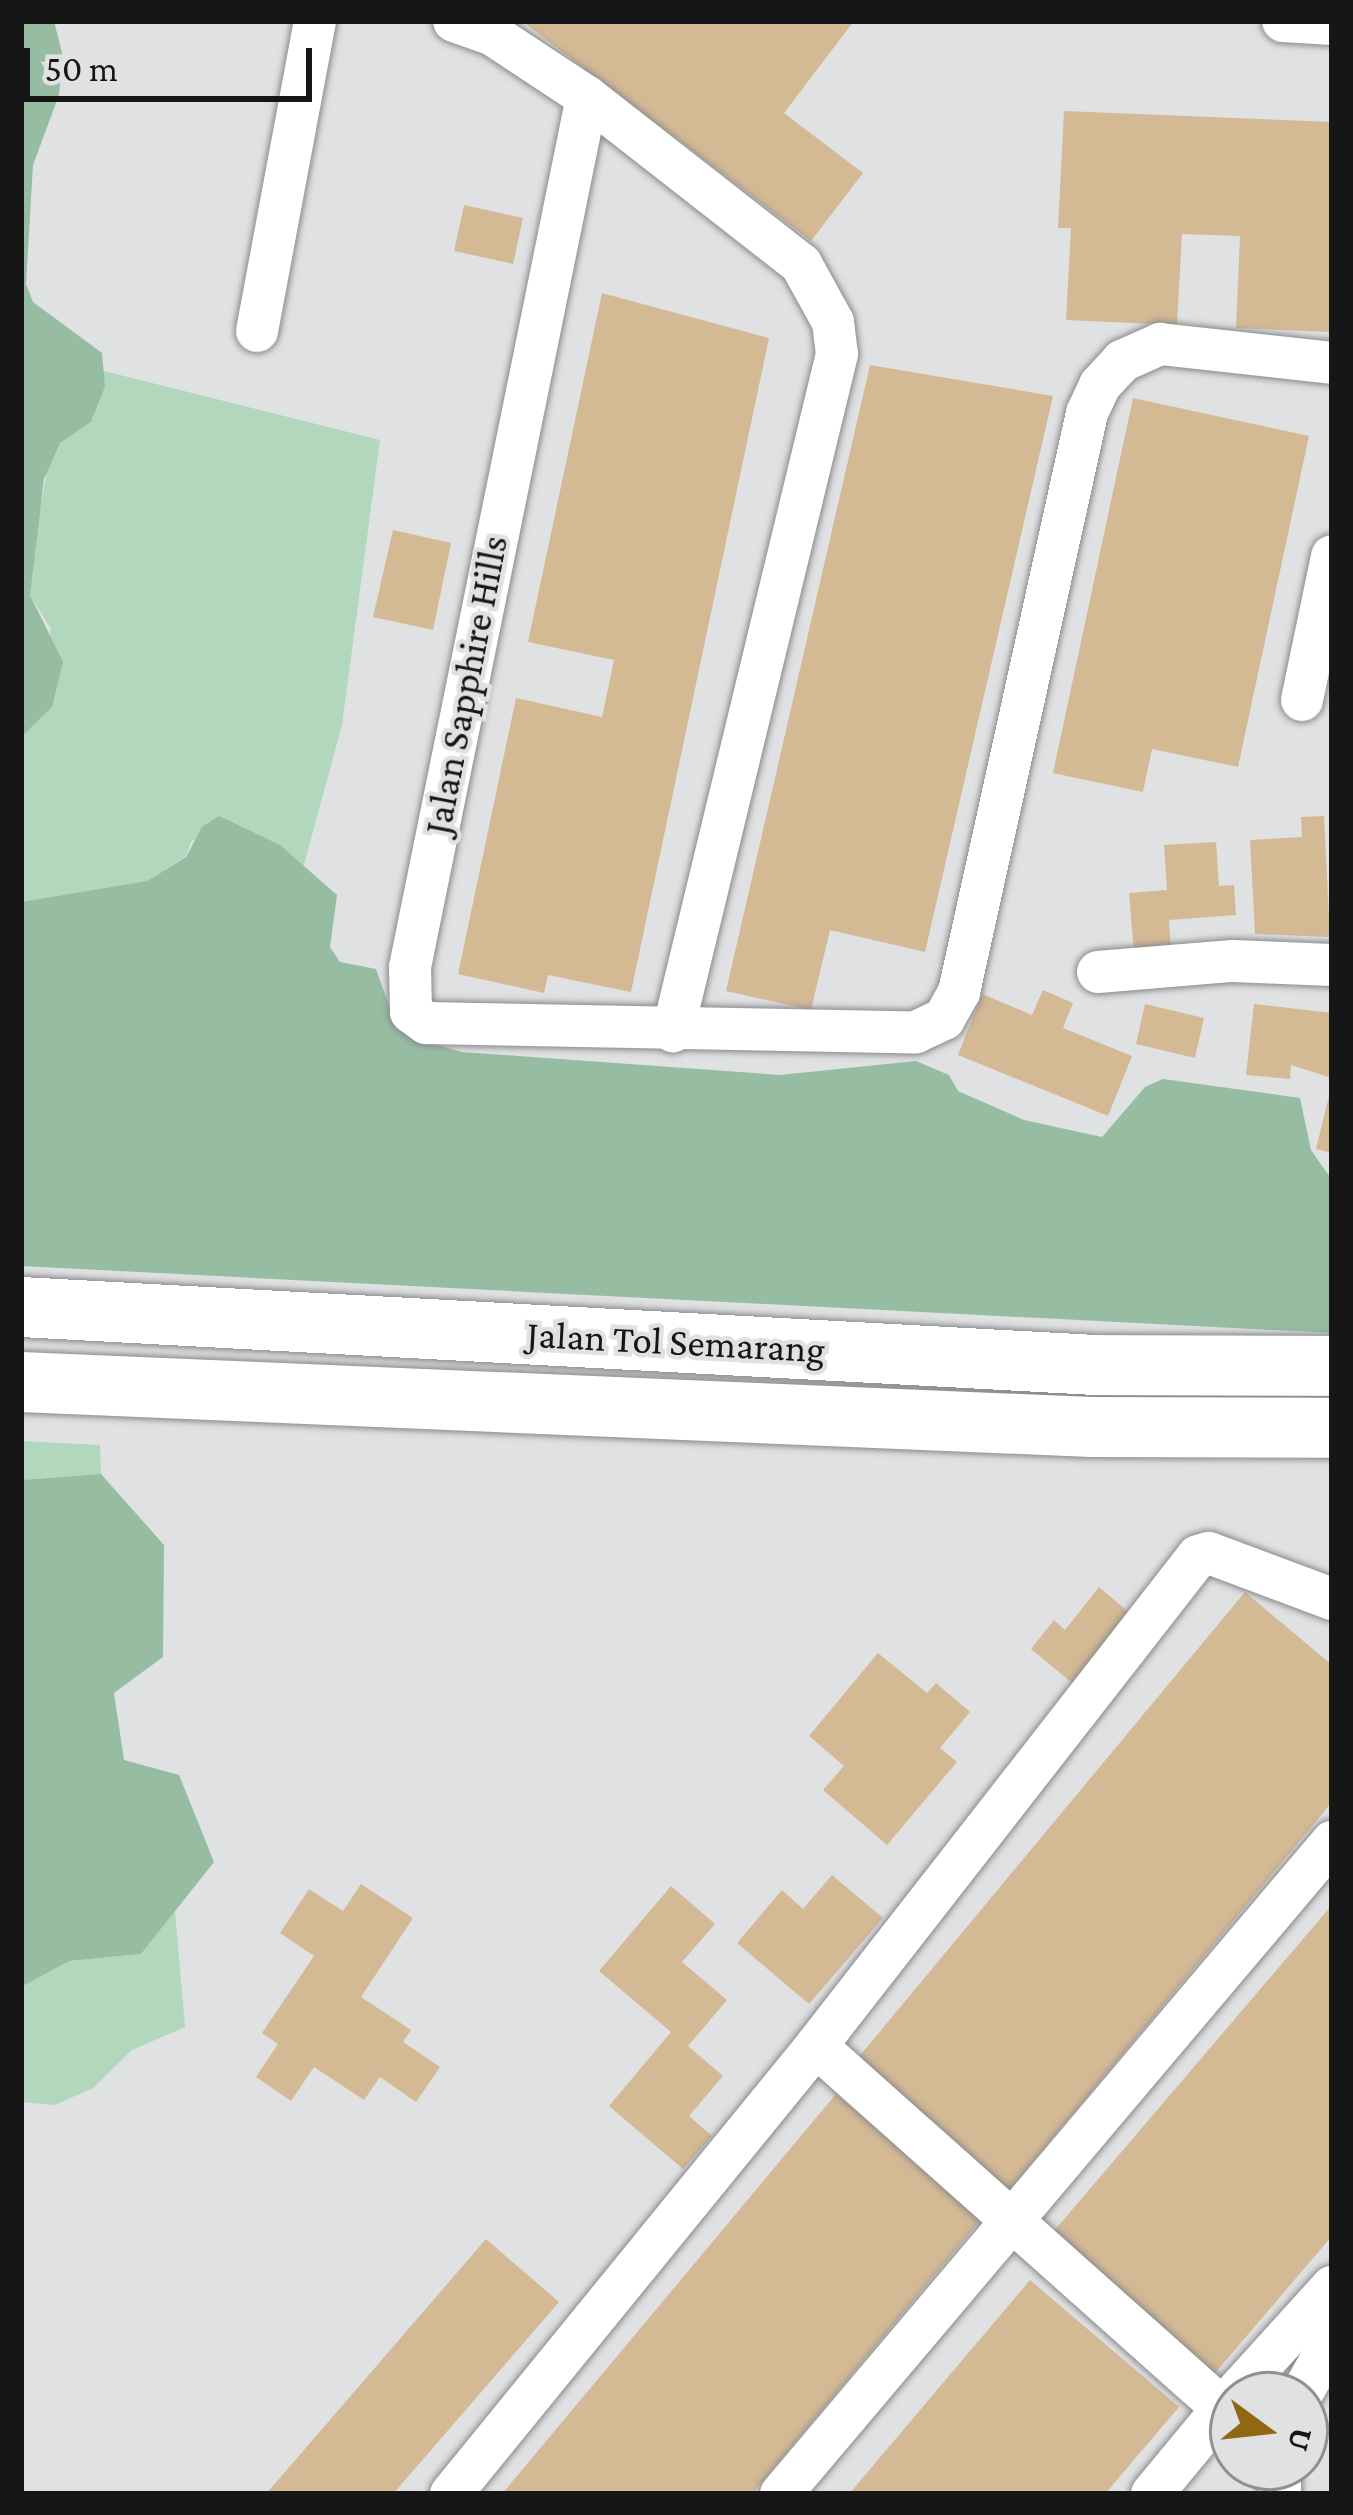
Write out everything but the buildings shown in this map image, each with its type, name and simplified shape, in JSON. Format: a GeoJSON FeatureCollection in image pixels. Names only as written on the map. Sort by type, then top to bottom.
{"type":"FeatureCollection","features":[{"type":"Feature","properties":{"kind":"highway","name":"Jalan Tol Semarang"},"geometry":{"type":"LineString","coordinates":[[21,1307],[1094,1365],[1332,1366]]}},
{"type":"Feature","properties":{"kind":"highway","name":"Jalan Tol Semarang"},"geometry":{"type":"LineString","coordinates":[[21,1382],[1092,1427],[1332,1428]]}},
{"type":"Feature","properties":{"kind":"street"},"geometry":{"type":"LineString","coordinates":[[257,331],[315,21]]}},
{"type":"Feature","properties":{"kind":"street"},"geometry":{"type":"LineString","coordinates":[[454,21],[493,35],[586,97],[801,264],[824,294],[837,354],[673,1031]]}},
{"type":"Feature","properties":{"kind":"street"},"geometry":{"type":"LineString","coordinates":[[1283,21],[1332,24]]}},
{"type":"Feature","properties":{"kind":"street","name":"Jalan Sapphire Hills"},"geometry":{"type":"LineString","coordinates":[[586,97],[408,994],[411,1012],[426,1023],[916,1032],[944,1018],[958,992],[1087,413],[1100,385],[1122,361],[1160,344],[1332,363]]}},
{"type":"Feature","properties":{"kind":"street"},"geometry":{"type":"LineString","coordinates":[[1302,700],[1332,556]]}},
{"type":"Feature","properties":{"kind":"street"},"geometry":{"type":"LineString","coordinates":[[1098,972],[1233,961],[1332,965]]}},
{"type":"Feature","properties":{"kind":"street"},"geometry":{"type":"LineString","coordinates":[[451,2494],[816,2046],[1198,1556],[1209,1553],[1332,1599]]}},
{"type":"Feature","properties":{"kind":"street"},"geometry":{"type":"LineString","coordinates":[[781,2494],[1332,1842]]}},
{"type":"Feature","properties":{"kind":"street"},"geometry":{"type":"LineString","coordinates":[[816,2046],[1008,2224],[1209,2383]]}},
{"type":"Feature","properties":{"kind":"street"},"geometry":{"type":"LineString","coordinates":[[1256,2371],[1332,2287]]}},
{"type":"Feature","properties":{"kind":"street"},"geometry":{"type":"LineString","coordinates":[[1315,2371],[1332,2340]]}},
{"type":"Feature","properties":{"kind":"street"},"geometry":{"type":"LineString","coordinates":[[1152,2494],[1209,2425]]}},
{"type":"Feature","properties":{"kind":"green space"},"geometry":{"type":"Polygon","coordinates":[[[21,21],[54,21],[63,57],[59,95],[33,165],[26,284],[33,302],[102,353],[105,387],[91,422],[60,443],[44,479],[30,595],[63,662],[52,707],[21,737],[21,21]]]}},
{"type":"Feature","properties":{"kind":"green space"},"geometry":{"type":"Polygon","coordinates":[[[100,370],[380,440],[342,725],[302,872],[280,845],[192,840],[186,856],[147,881],[21,902],[21,737],[51,629],[30,595],[31,558],[49,462],[60,443],[91,422],[105,387],[100,370]]]}},
{"type":"Feature","properties":{"kind":"green space"},"geometry":{"type":"Polygon","coordinates":[[[219,816],[280,845],[337,895],[330,947],[340,962],[376,969],[391,1011],[413,1038],[462,1052],[780,1075],[916,1061],[949,1075],[958,1091],[1024,1120],[1102,1137],[1145,1087],[1163,1079],[1300,1098],[1311,1150],[1332,1180],[1332,1333],[21,1266],[21,902],[147,881],[186,857],[202,827],[219,816]]]}},
{"type":"Feature","properties":{"kind":"green space"},"geometry":{"type":"Polygon","coordinates":[[[21,1441],[100,1445],[101,1474],[21,1480],[21,1441]]]}},
{"type":"Feature","properties":{"kind":"green space"},"geometry":{"type":"Polygon","coordinates":[[[101,1474],[164,1545],[163,1657],[114,1693],[124,1760],[179,1775],[214,1862],[141,1954],[69,1961],[21,1987],[21,1480],[101,1474]]]}},
{"type":"Feature","properties":{"kind":"green space"},"geometry":{"type":"Polygon","coordinates":[[[175,1911],[185,2027],[132,2050],[93,2088],[55,2105],[21,2102],[21,1987],[69,1961],[141,1954],[175,1911]]]}}]}
